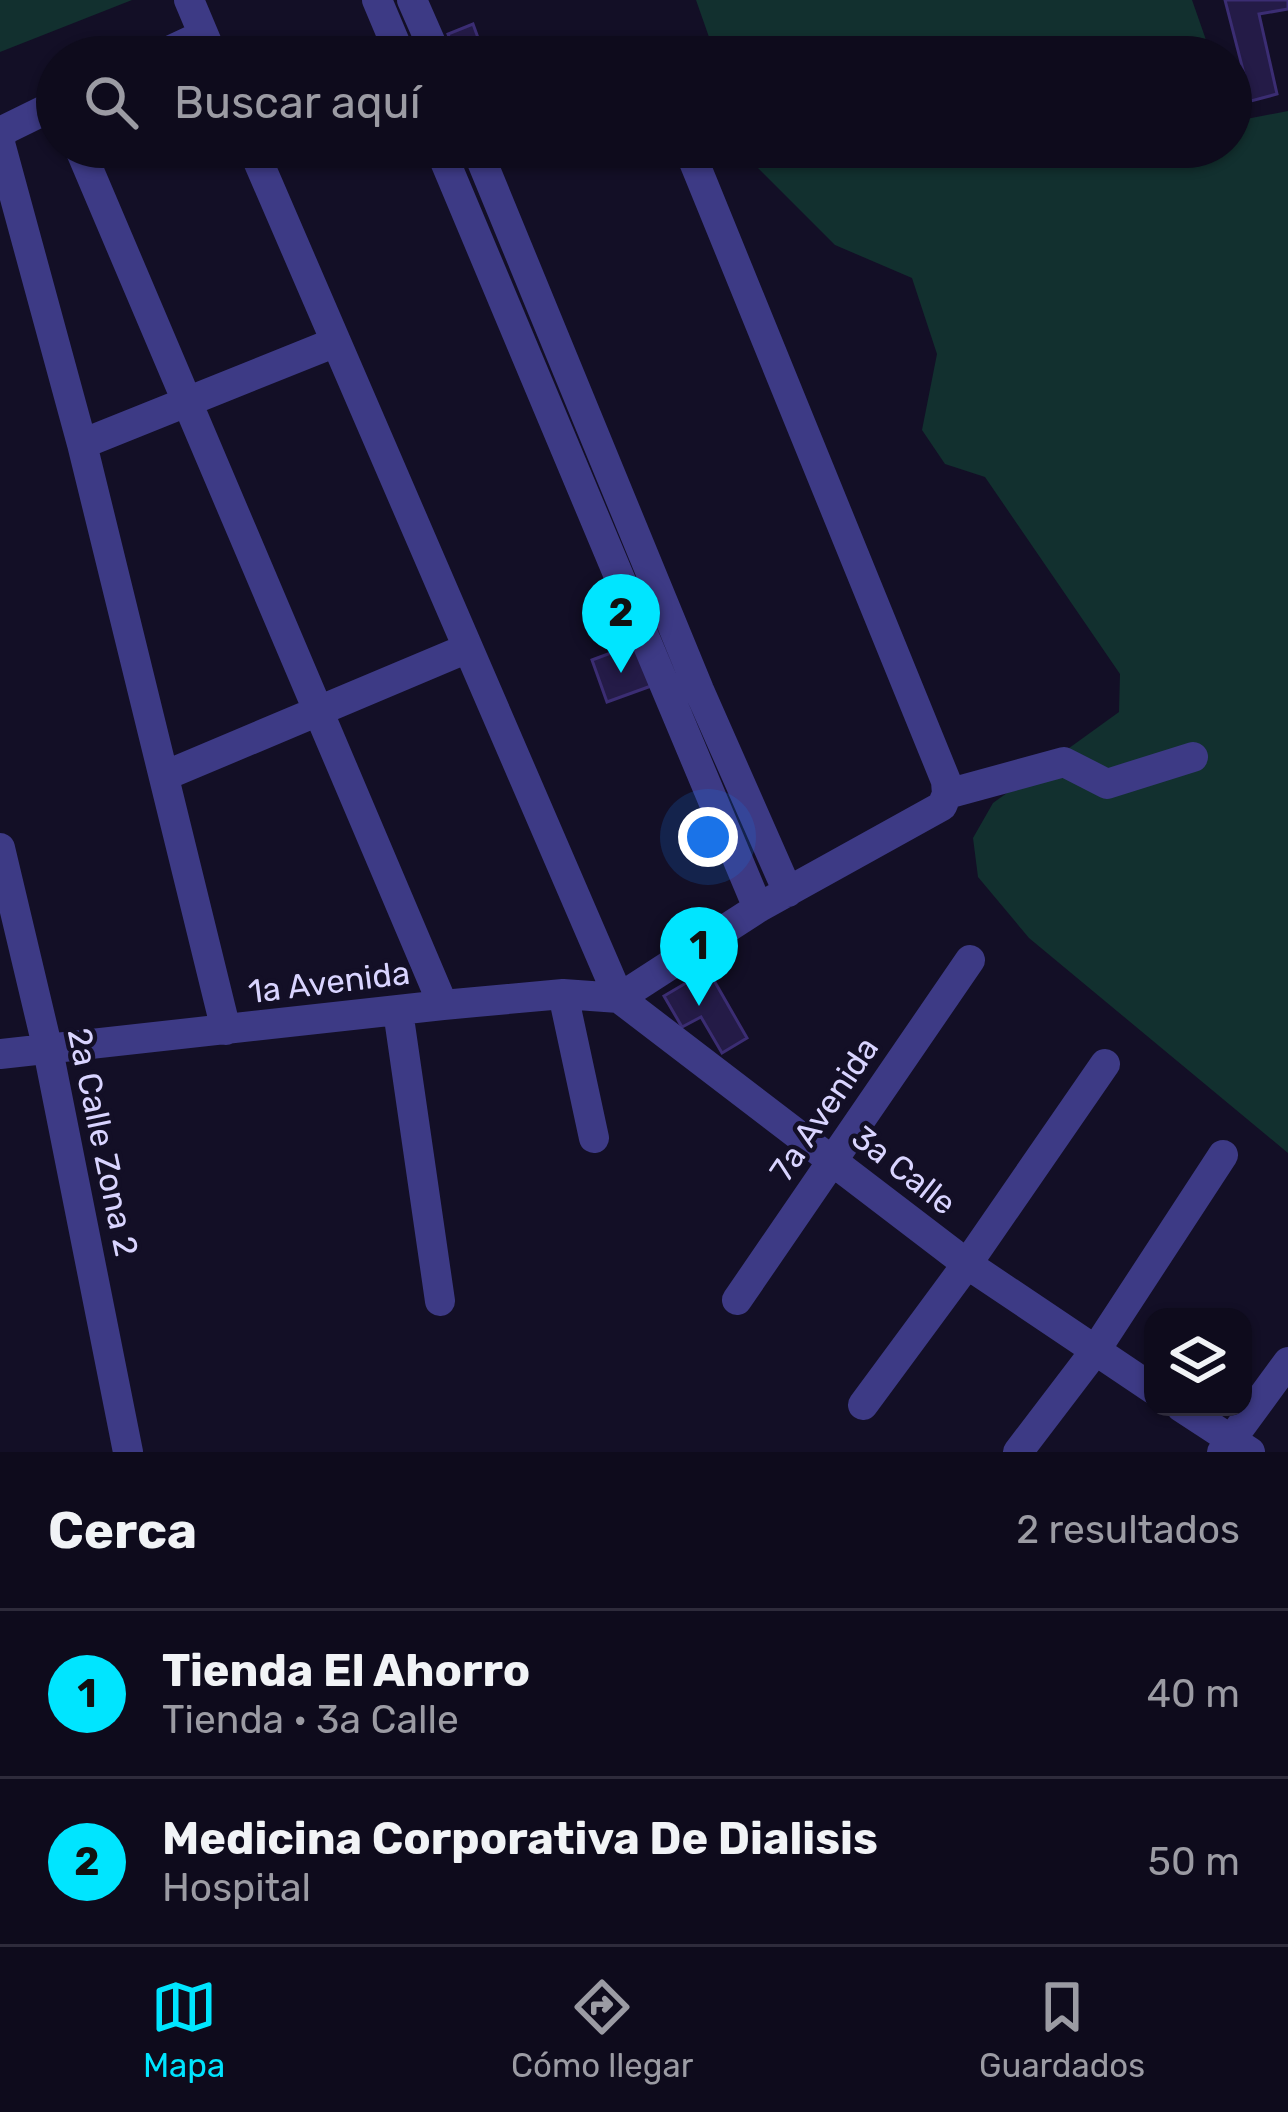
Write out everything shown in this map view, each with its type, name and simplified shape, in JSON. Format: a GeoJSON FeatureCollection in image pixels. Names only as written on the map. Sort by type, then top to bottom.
{"type":"FeatureCollection","features":[{"type":"Feature","properties":{"kind":"street"},"geometry":{"type":"LineString","coordinates":[[189,0],[204,36]]}},
{"type":"Feature","properties":{"kind":"street"},"geometry":{"type":"LineString","coordinates":[[377,0],[392,36]]}},
{"type":"Feature","properties":{"kind":"street"},"geometry":{"type":"LineString","coordinates":[[412,0],[428,36]]}},
{"type":"Feature","properties":{"kind":"street"},"geometry":{"type":"LineString","coordinates":[[36,114],[2,130],[0,143],[82,444],[226,1030]]}},
{"type":"Feature","properties":{"kind":"street"},"geometry":{"type":"LineString","coordinates":[[88,168],[442,1005]]}},
{"type":"Feature","properties":{"kind":"street"},"geometry":{"type":"LineString","coordinates":[[261,168],[619,998],[758,908],[942,806],[947,794],[946,781],[697,168]]}},
{"type":"Feature","properties":{"kind":"street"},"geometry":{"type":"LineString","coordinates":[[448,168],[758,908]]}},
{"type":"Feature","properties":{"kind":"street"},"geometry":{"type":"LineString","coordinates":[[488,168],[698,690],[788,892]]}},
{"type":"Feature","properties":{"kind":"street"},"geometry":{"type":"LineString","coordinates":[[512,327],[546,313]]}},
{"type":"Feature","properties":{"kind":"street"},"geometry":{"type":"LineString","coordinates":[[82,444],[336,342]]}},
{"type":"Feature","properties":{"kind":"street"},"geometry":{"type":"LineString","coordinates":[[589,506],[618,493]]}},
{"type":"Feature","properties":{"kind":"street"},"geometry":{"type":"LineString","coordinates":[[164,776],[468,649]]}},
{"type":"Feature","properties":{"kind":"street"},"geometry":{"type":"LineString","coordinates":[[668,701],[698,690]]}},
{"type":"Feature","properties":{"kind":"street"},"geometry":{"type":"LineString","coordinates":[[947,794],[1064,762],[1107,784],[1192,757]]}},
{"type":"Feature","properties":{"kind":"street","name":"2a Calle Zona 2"},"geometry":{"type":"LineString","coordinates":[[0,848],[49,1050],[128,1452]]}},
{"type":"Feature","properties":{"kind":"street","name":"7a Avenida"},"geometry":{"type":"LineString","coordinates":[[737,1300],[970,960]]}},
{"type":"Feature","properties":{"kind":"street"},"geometry":{"type":"LineString","coordinates":[[563,994],[594,1138]]}},
{"type":"Feature","properties":{"kind":"street","name":"1a Avenida"},"geometry":{"type":"LineString","coordinates":[[0,1054],[563,994],[619,998]]}},
{"type":"Feature","properties":{"kind":"street","name":"3a Calle"},"geometry":{"type":"LineString","coordinates":[[619,998],[967,1264],[1144,1383]]}},
{"type":"Feature","properties":{"kind":"street"},"geometry":{"type":"LineString","coordinates":[[398,1011],[440,1301]]}},
{"type":"Feature","properties":{"kind":"street"},"geometry":{"type":"LineString","coordinates":[[862,1405],[967,1264],[1105,1064]]}},
{"type":"Feature","properties":{"kind":"street"},"geometry":{"type":"LineString","coordinates":[[1018,1452],[1095,1352],[1223,1155]]}},
{"type":"Feature","properties":{"kind":"street"},"geometry":{"type":"LineString","coordinates":[[1193,1416],[1234,1448],[1288,1362]]}},
{"type":"Feature","properties":{"kind":"green space"},"geometry":{"type":"Polygon","coordinates":[[[0,0],[132,0],[36,36],[0,52],[0,0]]]}},
{"type":"Feature","properties":{"kind":"green space"},"geometry":{"type":"Polygon","coordinates":[[[696,0],[1192,0],[1205,36],[709,36],[696,0]]]}},
{"type":"Feature","properties":{"kind":"green space"},"geometry":{"type":"Polygon","coordinates":[[[1288,111],[1288,1153],[1029,938],[978,877],[973,838],[993,803],[1119,712],[1120,674],[985,477],[945,464],[922,430],[937,354],[912,278],[835,245],[758,168],[1252,168],[1252,118],[1288,111]]]}},
{"type":"Feature","properties":{"kind":"building"},"geometry":{"type":"Polygon","coordinates":[[[1225,0],[1288,0],[1288,9],[1259,14],[1277,94],[1252,101],[1252,36],[1234,36],[1225,0]]]}},
{"type":"Feature","properties":{"kind":"building"},"geometry":{"type":"Polygon","coordinates":[[[473,24],[477,36],[449,36],[473,24]]]}},
{"type":"Feature","properties":{"kind":"building"},"geometry":{"type":"Polygon","coordinates":[[[635,644],[651,686],[607,702],[592,660],[635,644]]]}},
{"type":"Feature","properties":{"kind":"building"},"geometry":{"type":"Polygon","coordinates":[[[708,970],[747,1038],[722,1053],[701,1017],[682,1027],[664,996],[708,970]]]}},
{"type":"Feature","properties":{"kind":"place","name":"Medicina Corporativa De Dialisis"},"geometry":{"type":"Point","coordinates":[621,673]}},
{"type":"Feature","properties":{"kind":"place","name":"Tienda El Ahorro"},"geometry":{"type":"Point","coordinates":[699,1006]}}]}
